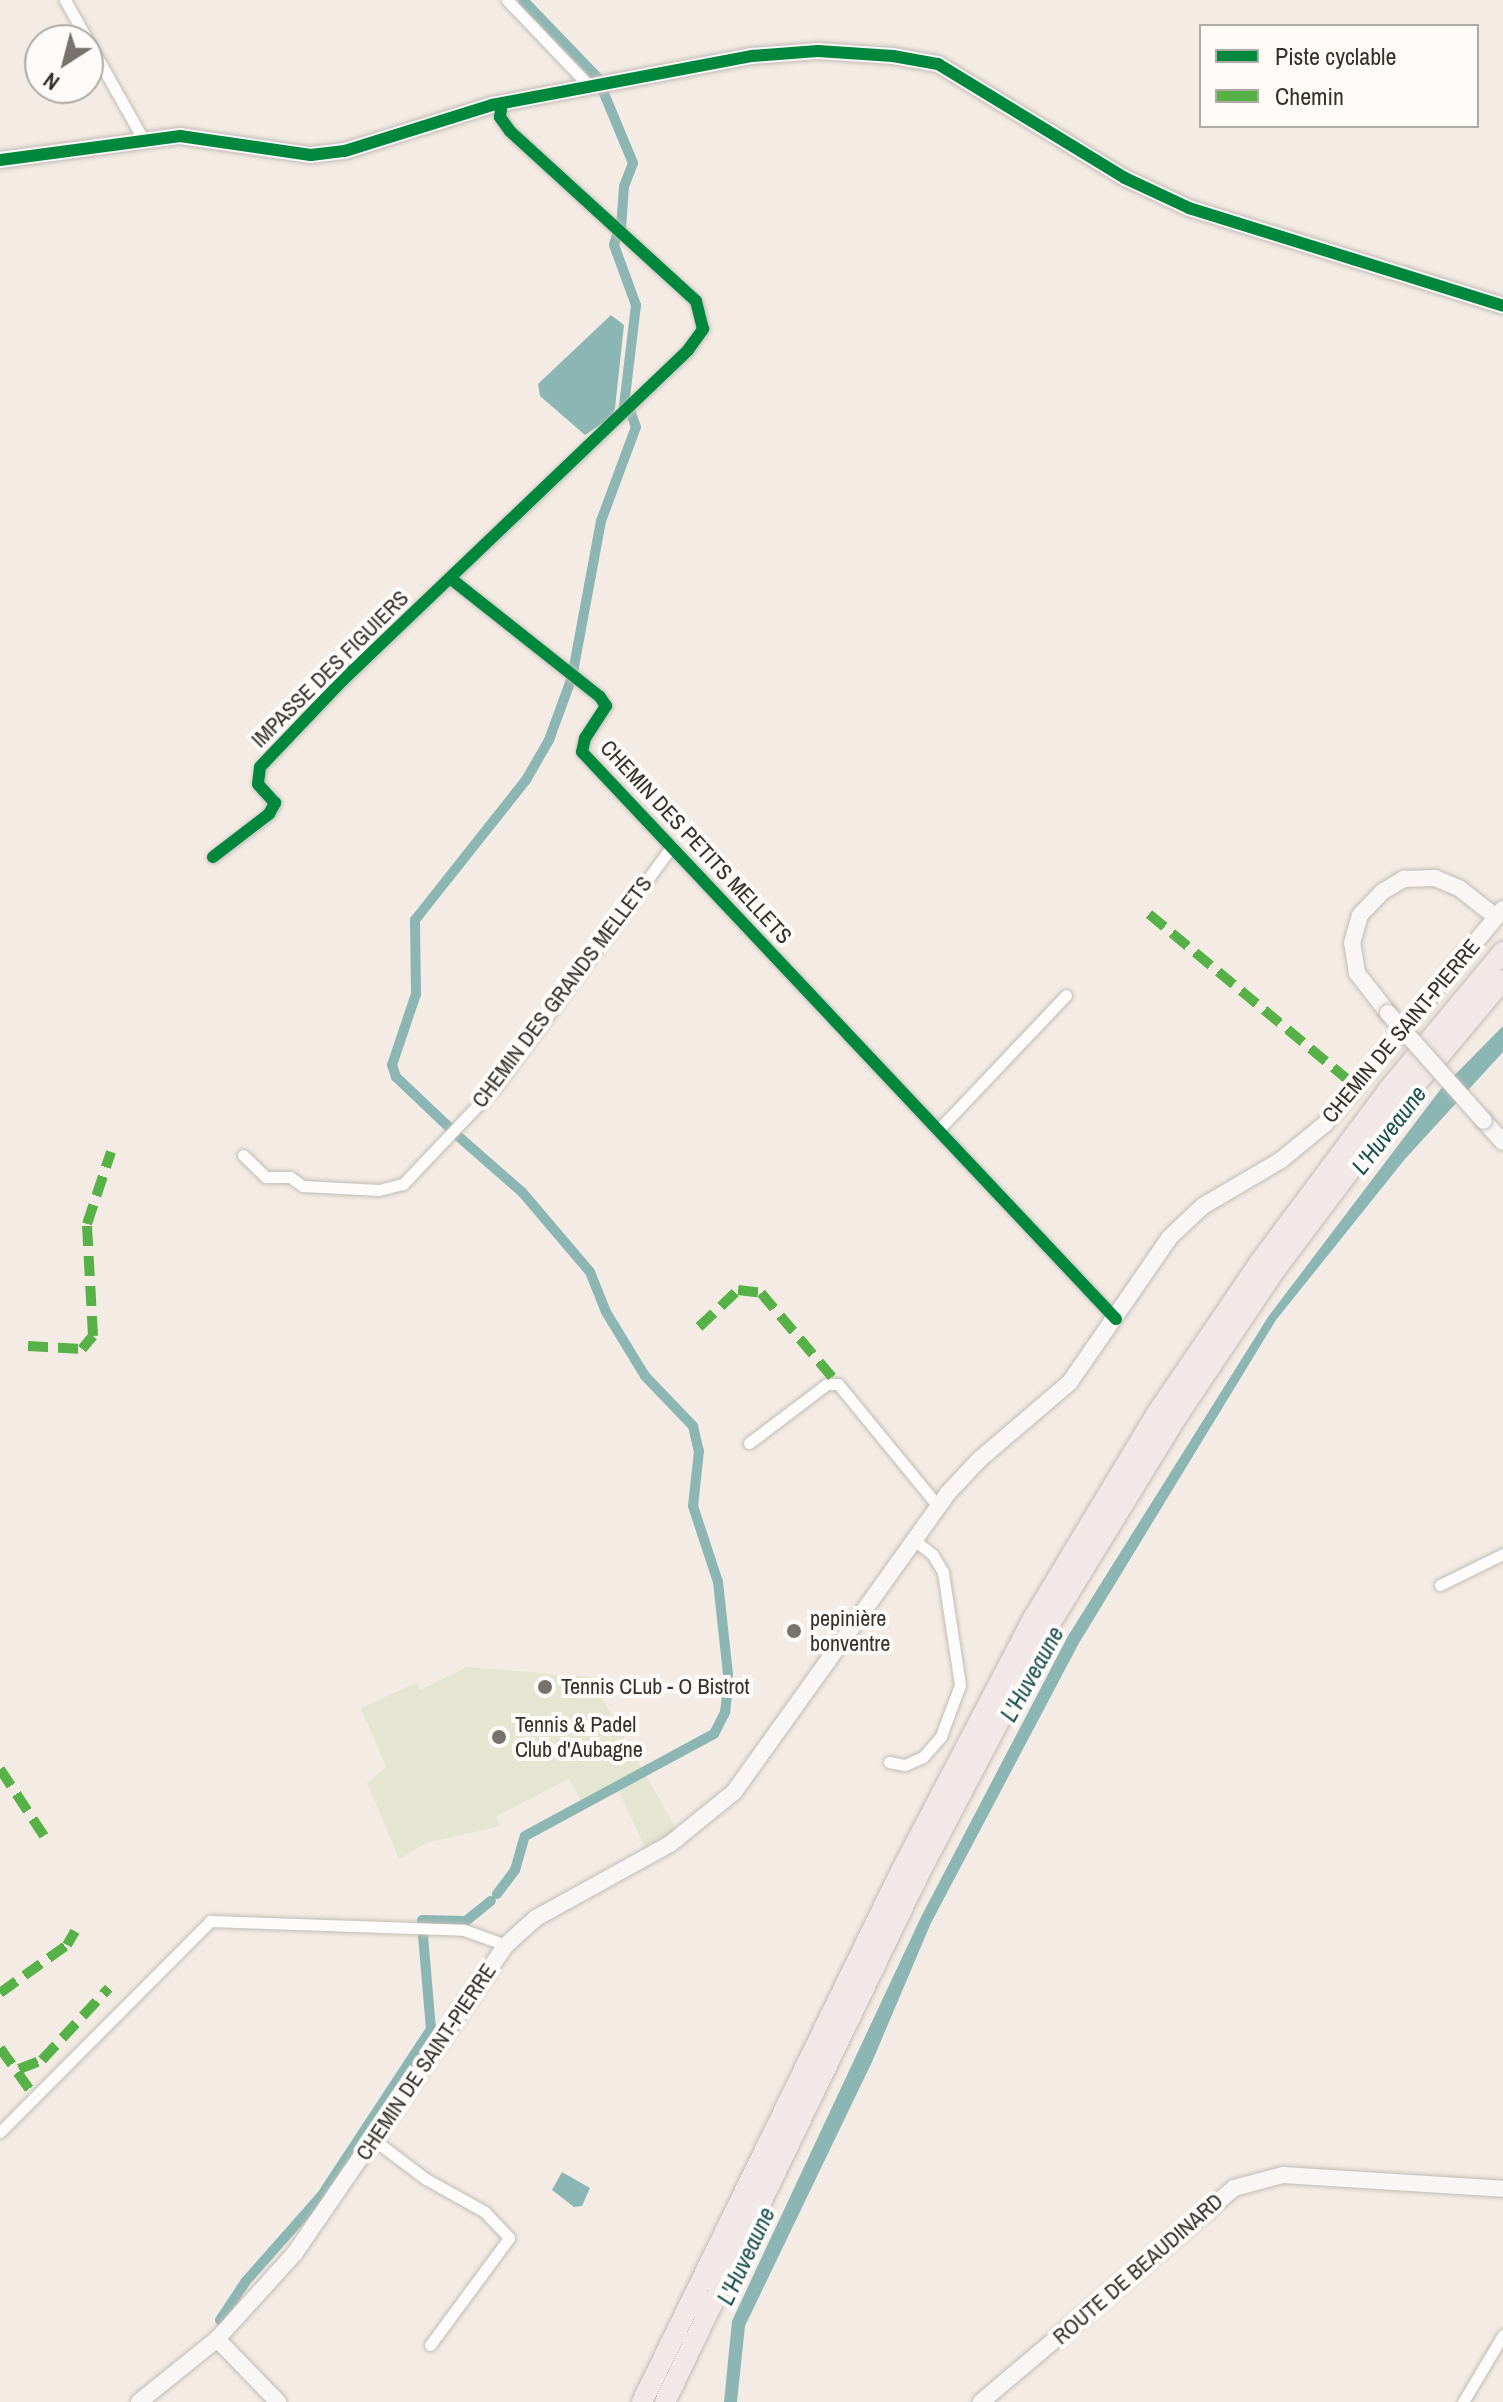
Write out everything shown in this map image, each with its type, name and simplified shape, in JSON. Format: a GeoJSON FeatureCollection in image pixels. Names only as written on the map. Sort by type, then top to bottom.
{"type":"FeatureCollection","features":[{"type":"Feature","properties":{"kind":"highway"},"geometry":{"type":"LineString","coordinates":[[642,2402],[901,1871],[1034,1617],[1159,1410],[1260,1262],[1388,1090],[1503,952]]}},
{"type":"Feature","properties":{"kind":"highway"},"geometry":{"type":"LineString","coordinates":[[665,2402],[918,1876],[1048,1627],[1176,1418],[1275,1270],[1404,1098],[1503,980]]}},
{"type":"Feature","properties":{"kind":"street"},"geometry":{"type":"LineString","coordinates":[[65,0],[143,139]]}},
{"type":"Feature","properties":{"kind":"street"},"geometry":{"type":"LineString","coordinates":[[507,0],[590,87]]}},
{"type":"Feature","properties":{"kind":"street"},"geometry":{"type":"LineString","coordinates":[[0,160],[180,136],[311,155],[345,151],[502,103],[752,56],[805,52],[938,64],[1125,178],[1189,208],[1503,306]]}},
{"type":"Feature","properties":{"kind":"street"},"geometry":{"type":"LineString","coordinates":[[450,578],[688,350],[703,329],[696,301],[510,131],[500,117],[502,103]]}},
{"type":"Feature","properties":{"kind":"street","name":"CHEMIN DES PETITS MELLETS"},"geometry":{"type":"LineString","coordinates":[[450,578],[600,697],[606,706],[585,738],[582,752],[940,1128],[1116,1319]]}},
{"type":"Feature","properties":{"kind":"street","name":"IMPASSE DES FIGUIERS"},"geometry":{"type":"LineString","coordinates":[[213,857],[269,814],[275,803],[255,777],[260,767],[450,578]]}},
{"type":"Feature","properties":{"kind":"street","name":"CHEMIN DES GRANDS MELLETS"},"geometry":{"type":"LineString","coordinates":[[243,1155],[266,1177],[290,1177],[303,1186],[379,1190],[403,1184],[497,1085],[672,846]]}},
{"type":"Feature","properties":{"kind":"street"},"geometry":{"type":"LineString","coordinates":[[1499,913],[1459,888],[1435,878],[1404,879],[1382,892],[1360,915],[1352,943],[1357,973],[1388,1013],[1503,1142]]}},
{"type":"Feature","properties":{"kind":"street","name":"CHEMIN DE SAINT-PIERRE"},"geometry":{"type":"LineString","coordinates":[[139,2402],[217,2339],[295,2253],[506,1945],[536,1918],[670,1844],[734,1792],[938,1506],[980,1459],[1070,1382],[1183,1223],[1281,1160],[1325,1124],[1499,913]]}},
{"type":"Feature","properties":{"kind":"street"},"geometry":{"type":"LineString","coordinates":[[940,1128],[1066,995]]}},
{"type":"Feature","properties":{"kind":"street"},"geometry":{"type":"LineString","coordinates":[[749,1443],[827,1384],[838,1384],[938,1506]]}},
{"type":"Feature","properties":{"kind":"street"},"geometry":{"type":"LineString","coordinates":[[889,1762],[905,1765],[923,1757],[941,1736],[960,1685],[943,1572],[932,1554],[914,1540]]}},
{"type":"Feature","properties":{"kind":"street"},"geometry":{"type":"LineString","coordinates":[[1440,1585],[1503,1554]]}},
{"type":"Feature","properties":{"kind":"street"},"geometry":{"type":"LineString","coordinates":[[0,2132],[210,1921],[464,1930],[506,1945]]}},
{"type":"Feature","properties":{"kind":"street"},"geometry":{"type":"LineString","coordinates":[[374,2140],[426,2179],[485,2212],[509,2238],[430,2345]]}},
{"type":"Feature","properties":{"kind":"street","name":"ROUTE DE BEAUDINARD"},"geometry":{"type":"LineString","coordinates":[[981,2402],[1234,2188],[1283,2175],[1503,2189]]}},
{"type":"Feature","properties":{"kind":"street"},"geometry":{"type":"LineString","coordinates":[[1463,2402],[1503,2335]]}},
{"type":"Feature","properties":{"kind":"street"},"geometry":{"type":"LineString","coordinates":[[217,2339],[278,2402]]}},
{"type":"Feature","properties":{"kind":"green space","name":"Tennis & Padel Club d'Aubagne"},"geometry":{"type":"Polygon","coordinates":[[[467,1667],[590,1677],[678,1832],[645,1847],[619,1792],[584,1807],[569,1779],[496,1816],[500,1826],[426,1843],[399,1859],[367,1783],[386,1767],[361,1708],[417,1682],[420,1690],[467,1667]]]}},
{"type":"Feature","properties":{"kind":"water"},"geometry":{"type":"Polygon","coordinates":[[[611,315],[624,325],[615,408],[612,417],[585,435],[540,396],[538,384],[611,315]]]}},
{"type":"Feature","properties":{"kind":"water"},"geometry":{"type":"Polygon","coordinates":[[[1503,1026],[1503,1052],[1405,1159],[1276,1320],[1079,1643],[931,1923],[872,2062],[745,2326],[737,2402],[724,2402],[732,2321],[921,1917],[1068,1636],[1268,1317],[1440,1090],[1503,1026]]]}},
{"type":"Feature","properties":{"kind":"water"},"geometry":{"type":"Polygon","coordinates":[[[562,2172],[590,2188],[582,2206],[574,2207],[552,2190],[562,2172]]]}},
{"type":"Feature","properties":{"kind":"waterway"},"geometry":{"type":"LineString","coordinates":[[523,0],[600,80]]}},
{"type":"Feature","properties":{"kind":"waterway"},"geometry":{"type":"LineString","coordinates":[[603,91],[633,163],[624,186],[621,229]]}},
{"type":"Feature","properties":{"kind":"waterway"},"geometry":{"type":"LineString","coordinates":[[617,235],[614,245],[636,305],[624,406]]}},
{"type":"Feature","properties":{"kind":"waterway"},"geometry":{"type":"LineString","coordinates":[[573,672],[601,521],[636,427],[631,413]]}},
{"type":"Feature","properties":{"kind":"waterway"},"geometry":{"type":"LineString","coordinates":[[453,1131],[396,1077],[392,1065],[416,994],[415,920],[526,780],[549,740],[571,680]]}},
{"type":"Feature","properties":{"kind":"waterway"},"geometry":{"type":"LineString","coordinates":[[458,1136],[522,1192],[590,1272],[606,1312],[645,1376],[693,1426],[699,1451],[693,1506],[718,1582],[728,1674]]}},
{"type":"Feature","properties":{"kind":"waterway"},"geometry":{"type":"LineString","coordinates":[[497,1894],[515,1870],[525,1836],[714,1734],[725,1712],[729,1681]]}},
{"type":"Feature","properties":{"kind":"waterway"},"geometry":{"type":"LineString","coordinates":[[422,1920],[466,1921],[491,1901]]}},
{"type":"Feature","properties":{"kind":"waterway"},"geometry":{"type":"LineString","coordinates":[[220,2320],[246,2281],[322,2195],[431,2029],[423,1935]]}},
{"type":"Feature","properties":{"kind":"marked path"},"geometry":{"type":"LineString","coordinates":[[1149,914],[1357,1087]]}},
{"type":"Feature","properties":{"kind":"marked path"},"geometry":{"type":"LineString","coordinates":[[28,1346],[82,1349],[93,1336],[87,1224],[111,1152]]}},
{"type":"Feature","properties":{"kind":"marked path"},"geometry":{"type":"LineString","coordinates":[[699,1327],[738,1290],[761,1293],[838,1384]]}},
{"type":"Feature","properties":{"kind":"marked path"},"geometry":{"type":"LineString","coordinates":[[0,1769],[46,1839]]}},
{"type":"Feature","properties":{"kind":"marked path"},"geometry":{"type":"LineString","coordinates":[[0,1993],[67,1945],[75,1931]]}},
{"type":"Feature","properties":{"kind":"marked path"},"geometry":{"type":"LineString","coordinates":[[19,2069],[42,2060],[109,1988]]}},
{"type":"Feature","properties":{"kind":"marked path"},"geometry":{"type":"LineString","coordinates":[[0,2048],[35,2097]]}},
{"type":"Feature","properties":{"kind":"cycle path"},"geometry":{"type":"LineString","coordinates":[[0,160],[180,136],[311,155],[345,151],[492,105],[752,56],[818,51],[893,56],[938,64],[1125,178],[1189,208],[1503,306]]}},
{"type":"Feature","properties":{"kind":"cycle path"},"geometry":{"type":"LineString","coordinates":[[213,857],[269,814],[275,803],[258,784],[260,767],[342,681],[688,350],[703,329],[696,301],[510,131],[500,117],[502,103]]}},
{"type":"Feature","properties":{"kind":"cycle path"},"geometry":{"type":"LineString","coordinates":[[450,578],[600,697],[606,706],[585,738],[582,752],[1116,1319]]}},
{"type":"Feature","properties":{"kind":"place","name":"pepinière bonventre"},"geometry":{"type":"Point","coordinates":[794,1631]}},
{"type":"Feature","properties":{"kind":"place","name":"Tennis CLub - O Bistrot"},"geometry":{"type":"Point","coordinates":[545,1687]}},
{"type":"Feature","properties":{"kind":"place","name":"Tennis & Padel Club d'Aubagne"},"geometry":{"type":"Point","coordinates":[499,1737]}},
{"type":"Feature","properties":{"kind":"water label","name":"L'Huveaune"},"geometry":{"type":"Point","coordinates":[1389,1130]}},
{"type":"Feature","properties":{"kind":"water label","name":"L'Huveaune"},"geometry":{"type":"Point","coordinates":[1032,1674]}},
{"type":"Feature","properties":{"kind":"water label","name":"L'Huveaune"},"geometry":{"type":"Point","coordinates":[746,2256]}}]}
